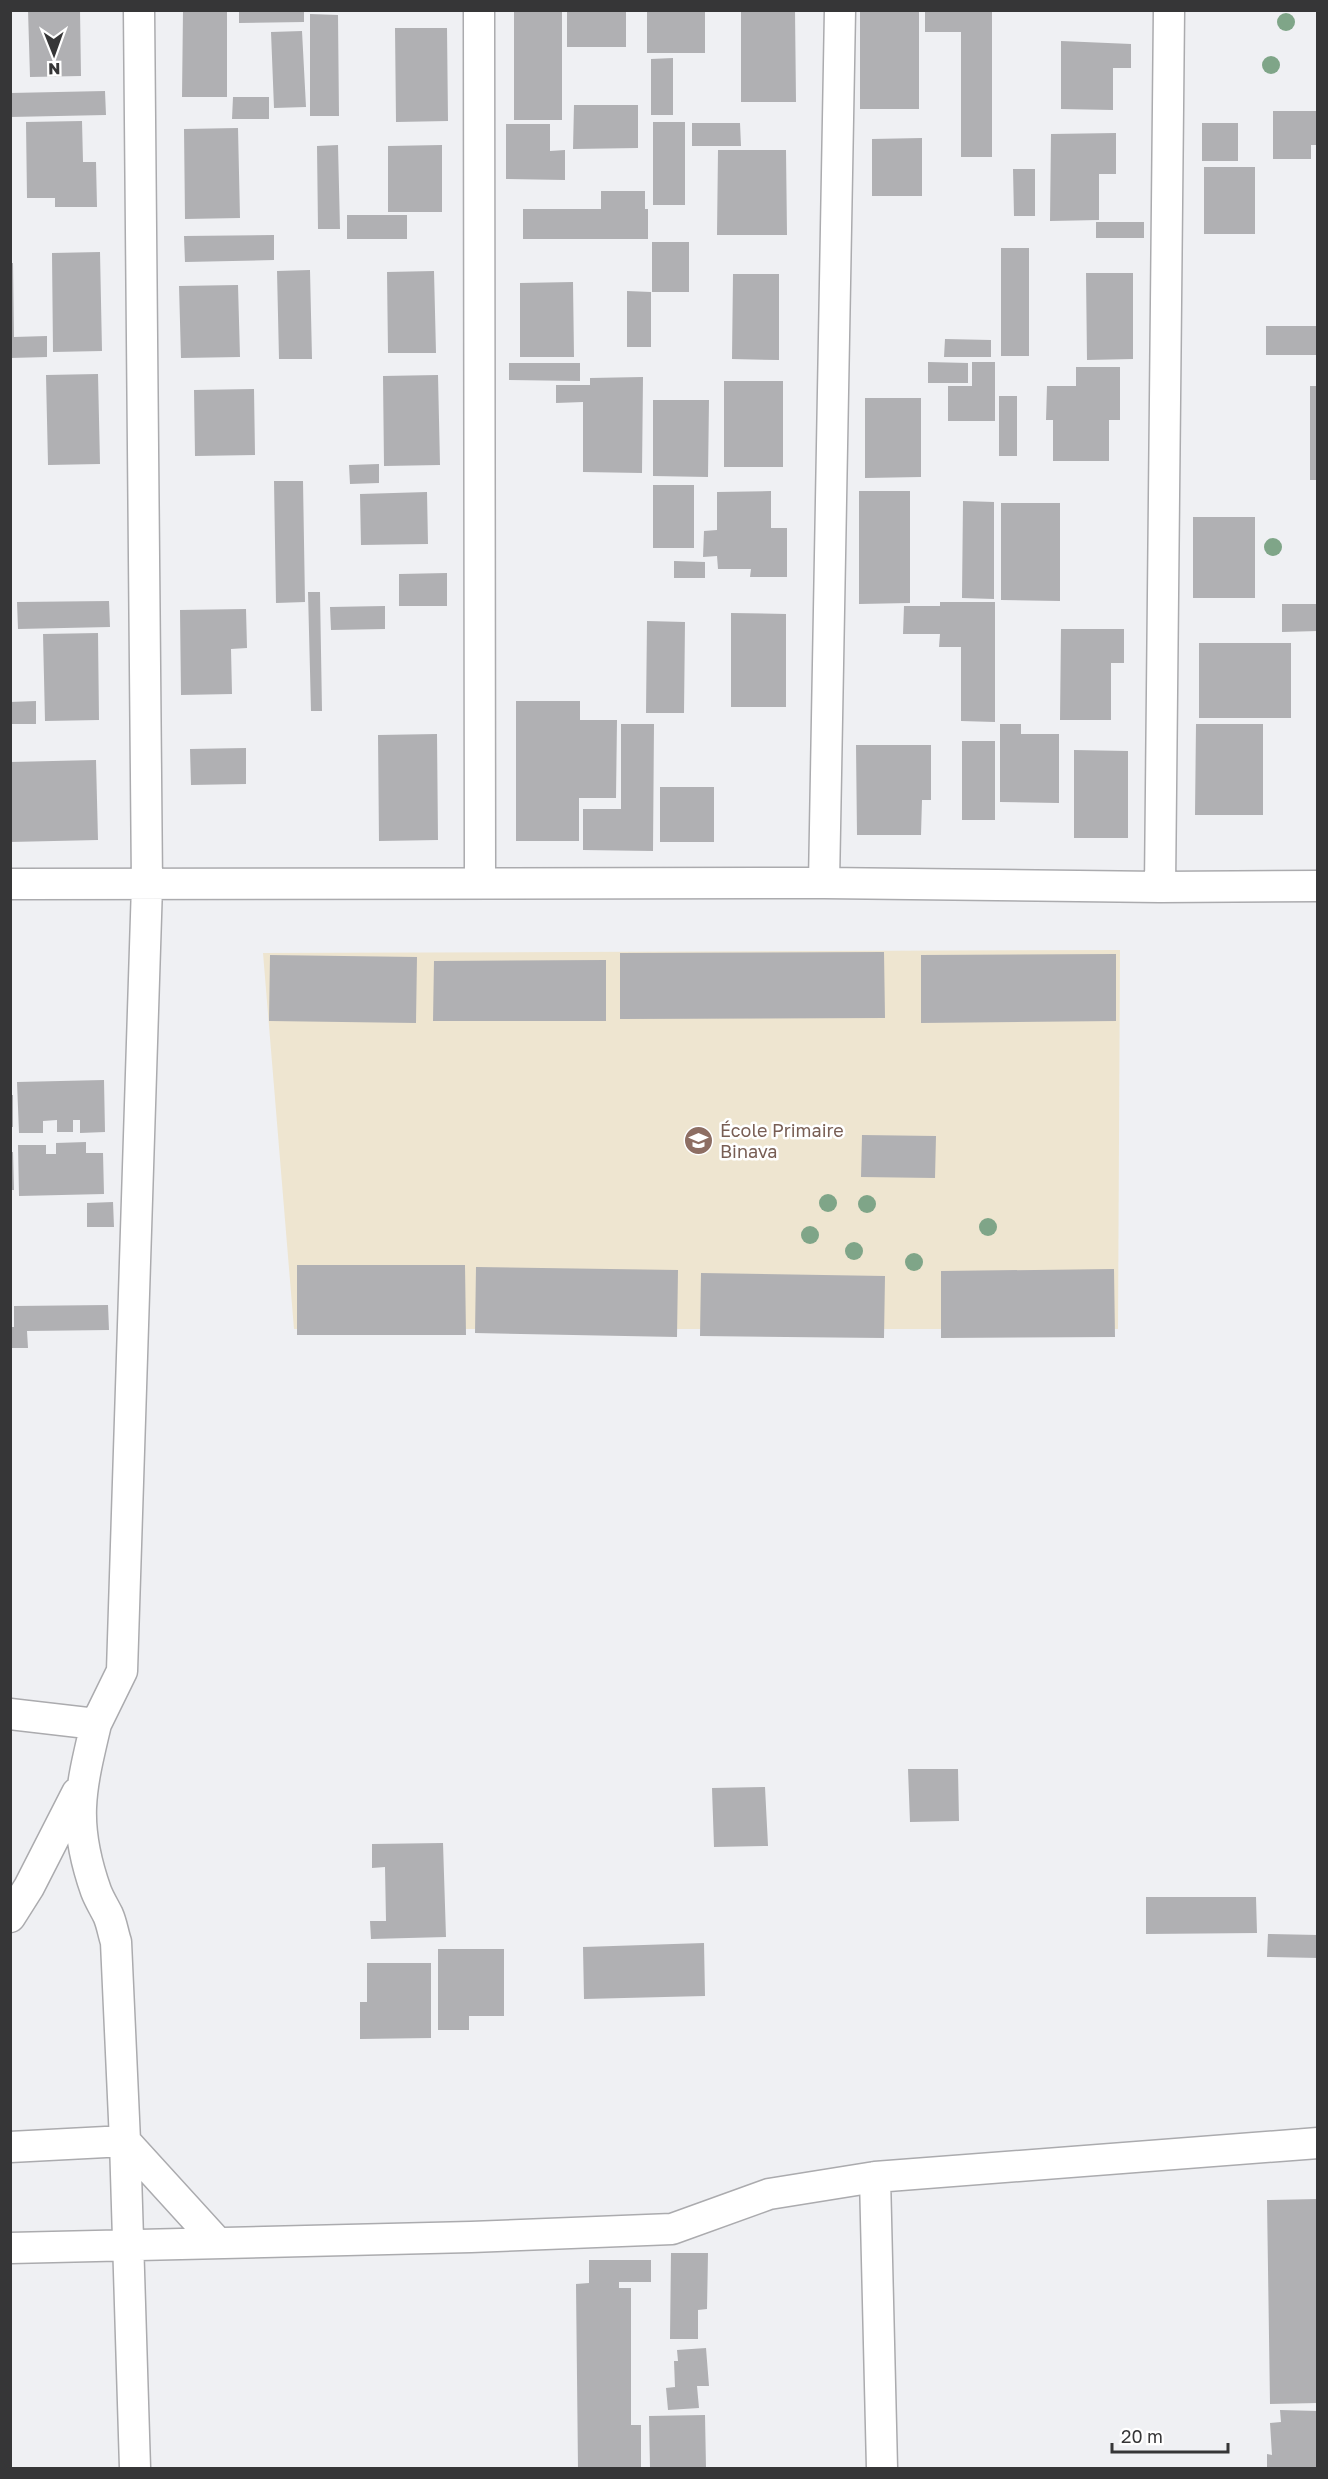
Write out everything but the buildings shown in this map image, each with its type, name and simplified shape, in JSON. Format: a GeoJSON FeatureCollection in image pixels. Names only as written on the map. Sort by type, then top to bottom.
{"type":"FeatureCollection","features":[{"type":"Feature","properties":{"kind":"street"},"geometry":{"type":"LineString","coordinates":[[135,2469],[125,2140],[116,1942],[109,1917],[96,1893],[84,1852],[79,1820],[81,1785],[96,1724],[122,1671],[147,885],[139,10]]}},
{"type":"Feature","properties":{"kind":"street"},"geometry":{"type":"LineString","coordinates":[[479,10],[480,882]]}},
{"type":"Feature","properties":{"kind":"street"},"geometry":{"type":"LineString","coordinates":[[824,883],[840,10]]}},
{"type":"Feature","properties":{"kind":"street"},"geometry":{"type":"LineString","coordinates":[[1160,887],[1169,10]]}},
{"type":"Feature","properties":{"kind":"street"},"geometry":{"type":"LineString","coordinates":[[10,884],[480,882],[1317,886]]}},
{"type":"Feature","properties":{"kind":"street"},"geometry":{"type":"LineString","coordinates":[[10,1714],[96,1724]]}},
{"type":"Feature","properties":{"kind":"street"},"geometry":{"type":"LineString","coordinates":[[10,1917],[29,1887],[81,1785]]}},
{"type":"Feature","properties":{"kind":"street"},"geometry":{"type":"LineString","coordinates":[[10,2147],[125,2140]]}},
{"type":"Feature","properties":{"kind":"street"},"geometry":{"type":"LineString","coordinates":[[125,2140],[217,2242]]}},
{"type":"Feature","properties":{"kind":"street"},"geometry":{"type":"LineString","coordinates":[[10,2248],[471,2237],[672,2229],[769,2194],[875,2177],[1317,2142]]}},
{"type":"Feature","properties":{"kind":"street"},"geometry":{"type":"LineString","coordinates":[[875,2177],[882,2469]]}},
{"type":"Feature","properties":{"kind":"shaded area","name":"École Primaire Binava"},"geometry":{"type":"Polygon","coordinates":[[[1120,950],[1118,1329],[294,1329],[263,953],[1120,950]]]}},
{"type":"Feature","properties":{"kind":"place","name":"École Primaire Binava"},"geometry":{"type":"Point","coordinates":[699,1141]}}]}
